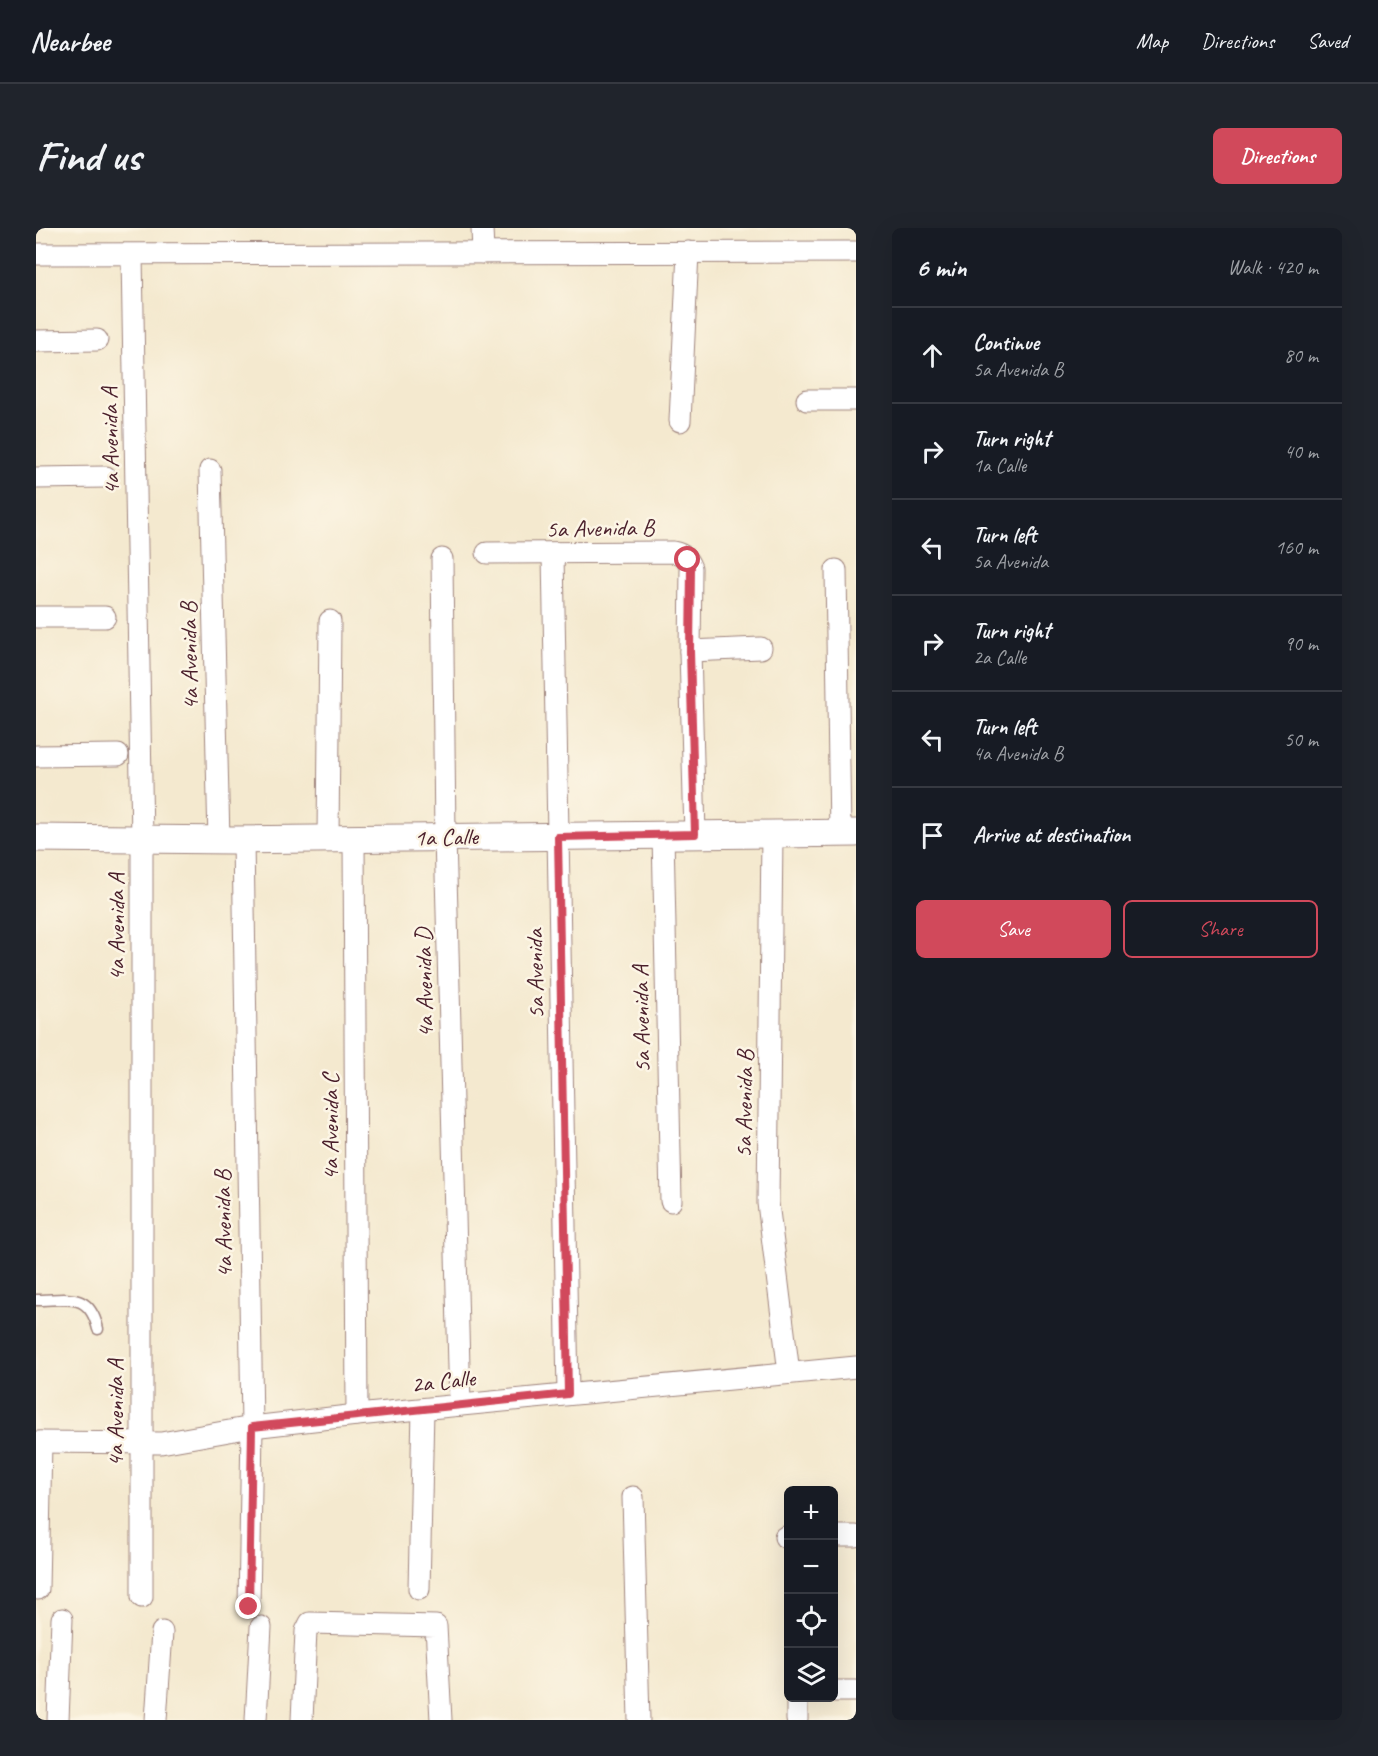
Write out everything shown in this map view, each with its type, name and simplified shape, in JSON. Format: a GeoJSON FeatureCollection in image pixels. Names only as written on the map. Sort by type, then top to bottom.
{"type":"FeatureCollection","features":[{"type":"Feature","properties":{"kind":"street"},"geometry":{"type":"LineString","coordinates":[[482,228],[483,253]]}},
{"type":"Feature","properties":{"kind":"street"},"geometry":{"type":"LineString","coordinates":[[680,421],[688,252]]}},
{"type":"Feature","properties":{"kind":"street"},"geometry":{"type":"LineString","coordinates":[[36,254],[132,256],[856,252]]}},
{"type":"Feature","properties":{"kind":"street","name":"4a Avenida A"},"geometry":{"type":"LineString","coordinates":[[132,256],[142,840],[141,1597]]}},
{"type":"Feature","properties":{"kind":"street"},"geometry":{"type":"LineString","coordinates":[[36,341],[97,340]]}},
{"type":"Feature","properties":{"kind":"street"},"geometry":{"type":"LineString","coordinates":[[807,400],[856,400]]}},
{"type":"Feature","properties":{"kind":"street","name":"4a Avenida B"},"geometry":{"type":"LineString","coordinates":[[210,470],[231,840],[252,1427],[249,1607]]}},
{"type":"Feature","properties":{"kind":"street"},"geometry":{"type":"LineString","coordinates":[[36,478],[106,477]]}},
{"type":"Feature","properties":{"kind":"street","name":"5a Avenida B"},"geometry":{"type":"LineString","coordinates":[[487,553],[683,554],[691,568],[690,651],[695,834]]}},
{"type":"Feature","properties":{"kind":"street","name":"5a Avenida"},"geometry":{"type":"LineString","coordinates":[[553,554],[568,1394]]}},
{"type":"Feature","properties":{"kind":"street","name":"4a Avenida D"},"geometry":{"type":"LineString","coordinates":[[442,559],[445,837],[460,1405]]}},
{"type":"Feature","properties":{"kind":"street"},"geometry":{"type":"LineString","coordinates":[[836,570],[848,833]]}},
{"type":"Feature","properties":{"kind":"street"},"geometry":{"type":"LineString","coordinates":[[36,617],[105,617]]}},
{"type":"Feature","properties":{"kind":"street","name":"4a Avenida C"},"geometry":{"type":"LineString","coordinates":[[330,621],[341,838],[357,1415]]}},
{"type":"Feature","properties":{"kind":"street"},"geometry":{"type":"LineString","coordinates":[[690,651],[761,648]]}},
{"type":"Feature","properties":{"kind":"street"},"geometry":{"type":"LineString","coordinates":[[36,756],[118,755]]}},
{"type":"Feature","properties":{"kind":"street","name":"1a Calle"},"geometry":{"type":"LineString","coordinates":[[36,838],[231,840],[848,833]]}},
{"type":"Feature","properties":{"kind":"street","name":"5a Avenida B"},"geometry":{"type":"LineString","coordinates":[[772,834],[768,1203],[789,1373]]}},
{"type":"Feature","properties":{"kind":"street","name":"5a Avenida A"},"geometry":{"type":"LineString","coordinates":[[663,835],[671,1201]]}},
{"type":"Feature","properties":{"kind":"street","name":"2a Calle"},"geometry":{"type":"LineString","coordinates":[[38,1442],[141,1444],[252,1427],[357,1415],[856,1367]]}},
{"type":"Feature","properties":{"kind":"street"},"geometry":{"type":"LineString","coordinates":[[419,1589],[423,1409]]}},
{"type":"Feature","properties":{"kind":"street"},"geometry":{"type":"LineString","coordinates":[[38,1442],[38,1589]]}},
{"type":"Feature","properties":{"kind":"street"},"geometry":{"type":"LineString","coordinates":[[633,1497],[639,1720]]}},
{"type":"Feature","properties":{"kind":"street"},"geometry":{"type":"LineString","coordinates":[[838,1536],[856,1536]]}},
{"type":"Feature","properties":{"kind":"street"},"geometry":{"type":"LineString","coordinates":[[58,1720],[62,1619]]}},
{"type":"Feature","properties":{"kind":"street"},"geometry":{"type":"LineString","coordinates":[[302,1720],[306,1628],[310,1623],[436,1626],[441,1720]]}},
{"type":"Feature","properties":{"kind":"street"},"geometry":{"type":"LineString","coordinates":[[256,1720],[261,1627]]}},
{"type":"Feature","properties":{"kind":"street"},"geometry":{"type":"LineString","coordinates":[[156,1720],[162,1632]]}},
{"type":"Feature","properties":{"kind":"street"},"geometry":{"type":"LineString","coordinates":[[838,1691],[856,1691]]}},
{"type":"Feature","properties":{"kind":"street"},"geometry":{"type":"LineString","coordinates":[[797,1702],[797,1720]]}},
{"type":"Feature","properties":{"kind":"lane"},"geometry":{"type":"LineString","coordinates":[[36,1300],[86,1303],[94,1316],[98,1329]]}},
{"type":"Feature","properties":{"kind":"route"},"geometry":{"type":"LineString","coordinates":[[249,1607],[252,1427],[568,1394],[558,837],[695,834],[690,651],[691,568],[688,560]]}}]}
